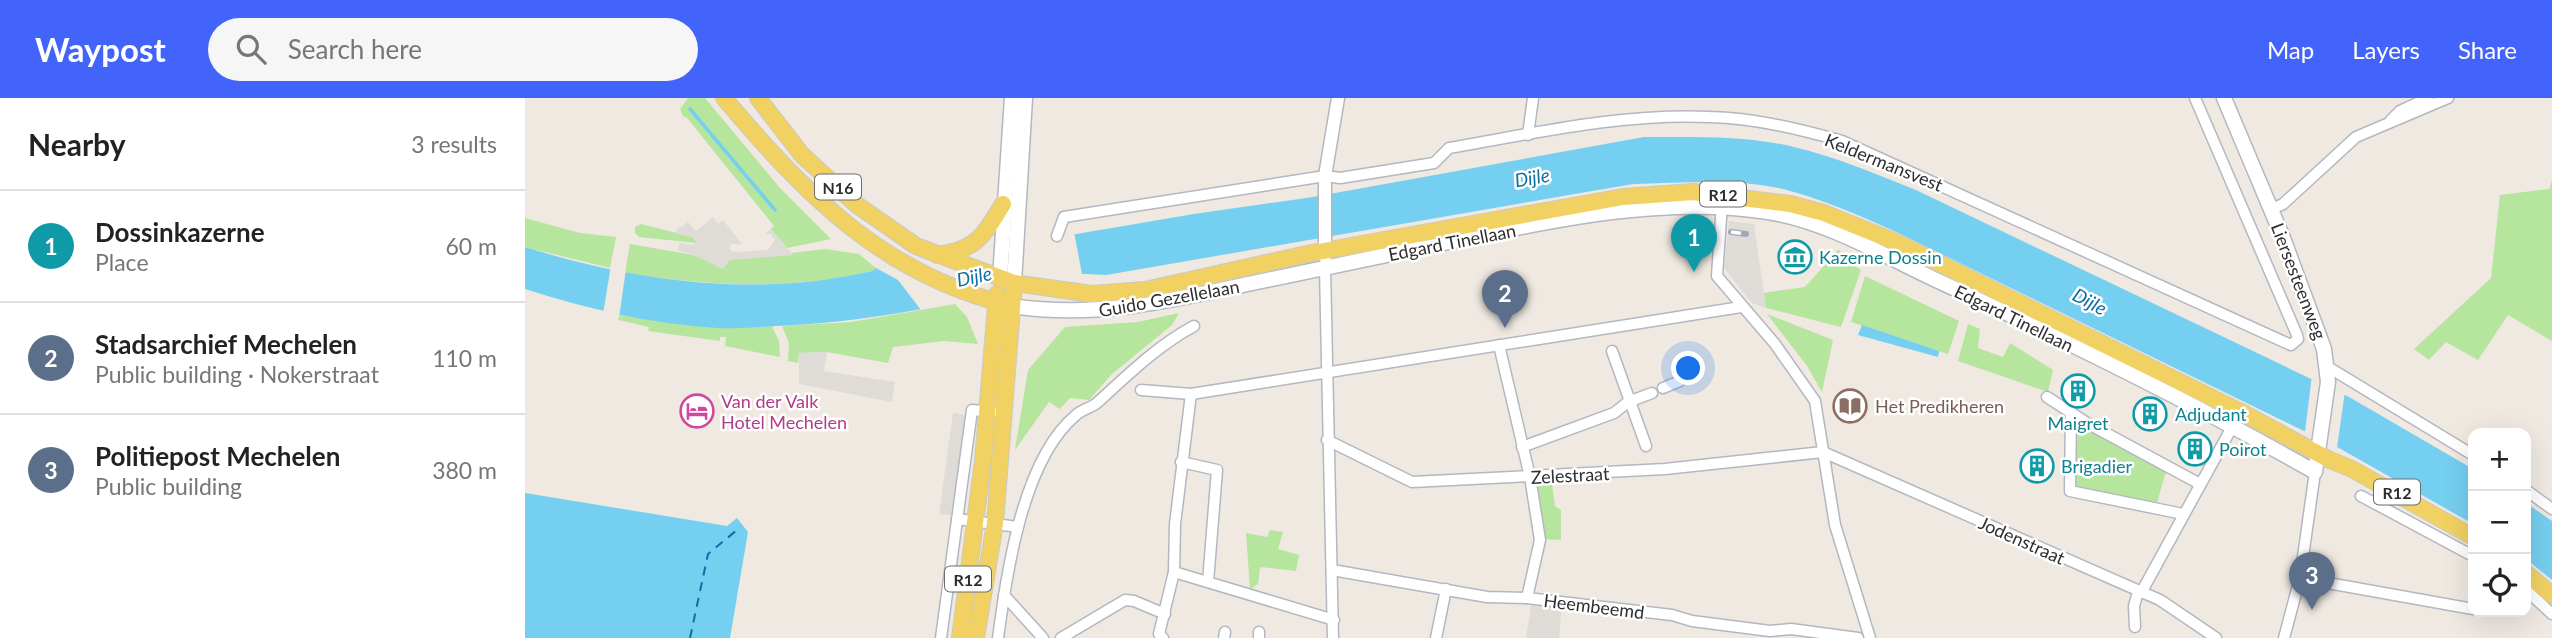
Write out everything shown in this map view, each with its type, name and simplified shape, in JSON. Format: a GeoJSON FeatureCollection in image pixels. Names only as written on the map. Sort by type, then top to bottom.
{"type":"FeatureCollection","features":[{"type":"Feature","properties":{"kind":"main road","name":"N16"},"geometry":{"type":"LineString","coordinates":[[724,98],[818,202],[904,263],[991,299]]}},
{"type":"Feature","properties":{"kind":"main road","name":"N16"},"geometry":{"type":"LineString","coordinates":[[758,98],[803,155],[857,205],[916,246],[1010,290]]}},
{"type":"Feature","properties":{"kind":"main road"},"geometry":{"type":"LineString","coordinates":[[1010,290],[1001,245],[1012,98]]}},
{"type":"Feature","properties":{"kind":"main road"},"geometry":{"type":"LineString","coordinates":[[1010,290],[1016,243],[1025,98]]}},
{"type":"Feature","properties":{"kind":"main road","name":"Liersesteenweg"},"geometry":{"type":"LineString","coordinates":[[2224,98],[2272,209],[2318,328],[2328,367],[2315,472]]}},
{"type":"Feature","properties":{"kind":"main road","name":"Edgard Tinellaan"},"geometry":{"type":"LineString","coordinates":[[1324,245],[1623,197],[1790,204],[1862,227],[2319,446]]}},
{"type":"Feature","properties":{"kind":"main road","name":"Edgard Tinellaan"},"geometry":{"type":"LineString","coordinates":[[1325,268],[1617,212],[1721,200],[1817,225],[2096,357],[2315,472]]}},
{"type":"Feature","properties":{"kind":"main road"},"geometry":{"type":"LineString","coordinates":[[938,256],[975,243],[987,231],[1003,204]]}},
{"type":"Feature","properties":{"kind":"main road","name":"Guido Gezellelaan"},"geometry":{"type":"LineString","coordinates":[[991,299],[1010,290],[1042,288],[1092,293],[1145,290],[1324,245]]}},
{"type":"Feature","properties":{"kind":"main road","name":"Guido Gezellelaan"},"geometry":{"type":"LineString","coordinates":[[1010,290],[1057,312],[1120,310],[1325,268]]}},
{"type":"Feature","properties":{"kind":"main road","name":"R12"},"geometry":{"type":"LineString","coordinates":[[976,638],[995,523],[987,412],[991,299],[1010,290]]}},
{"type":"Feature","properties":{"kind":"main road","name":"R12"},"geometry":{"type":"LineString","coordinates":[[960,638],[966,520],[1010,290]]}},
{"type":"Feature","properties":{"kind":"main road","name":"R12"},"geometry":{"type":"LineString","coordinates":[[2319,446],[2468,534]]}},
{"type":"Feature","properties":{"kind":"main road"},"geometry":{"type":"LineString","coordinates":[[2531,577],[2552,595]]}},
{"type":"Feature","properties":{"kind":"street"},"geometry":{"type":"LineString","coordinates":[[1333,638],[1324,245],[1325,182],[1338,98]]}},
{"type":"Feature","properties":{"kind":"street"},"geometry":{"type":"LineString","coordinates":[[1528,135],[1533,98]]}},
{"type":"Feature","properties":{"kind":"street","name":"Liersesteenweg"},"geometry":{"type":"LineString","coordinates":[[2196,98],[2297,335],[2294,344]]}},
{"type":"Feature","properties":{"kind":"street"},"geometry":{"type":"LineString","coordinates":[[2391,120],[2400,111],[2428,98]]}},
{"type":"Feature","properties":{"kind":"street"},"geometry":{"type":"LineString","coordinates":[[2272,209],[2283,204],[2356,137],[2391,120],[2407,118],[2448,98]]}},
{"type":"Feature","properties":{"kind":"street","name":"Keldermansvest"},"geometry":{"type":"LineString","coordinates":[[1057,236],[1065,217],[1325,182],[1434,163],[1449,148],[1607,121],[1712,117],[1814,133],[1876,156],[2278,340],[2294,344]]}},
{"type":"Feature","properties":{"kind":"street"},"geometry":{"type":"LineString","coordinates":[[1721,200],[1717,276],[1775,344],[1815,401],[1835,524],[1870,638]]}},
{"type":"Feature","properties":{"kind":"street"},"geometry":{"type":"LineString","coordinates":[[1141,390],[1191,394],[1741,307]]}},
{"type":"Feature","properties":{"kind":"street","name":"Guido Gezellelaan"},"geometry":{"type":"LineString","coordinates":[[998,638],[1018,527],[1045,457],[1076,415],[1095,405],[1148,356],[1194,326]]}},
{"type":"Feature","properties":{"kind":"street"},"geometry":{"type":"LineString","coordinates":[[1499,345],[1530,477],[1540,540],[1527,598]]}},
{"type":"Feature","properties":{"kind":"street"},"geometry":{"type":"LineString","coordinates":[[1612,351],[1628,402],[1646,446]]}},
{"type":"Feature","properties":{"kind":"street"},"geometry":{"type":"LineString","coordinates":[[2328,367],[2468,452]]}},
{"type":"Feature","properties":{"kind":"street"},"geometry":{"type":"LineString","coordinates":[[1522,447],[1614,413],[1628,402],[1680,382]]}},
{"type":"Feature","properties":{"kind":"street"},"geometry":{"type":"LineString","coordinates":[[1161,636],[1174,572],[1175,524],[1191,394]]}},
{"type":"Feature","properties":{"kind":"street"},"geometry":{"type":"LineString","coordinates":[[2047,397],[2200,484]]}},
{"type":"Feature","properties":{"kind":"street"},"geometry":{"type":"LineString","coordinates":[[2071,412],[2070,491],[2183,514]]}},
{"type":"Feature","properties":{"kind":"street"},"geometry":{"type":"LineString","coordinates":[[2135,627],[2134,606],[2140,592],[2231,429]]}},
{"type":"Feature","properties":{"kind":"street","name":"Zelestraat"},"geometry":{"type":"LineString","coordinates":[[1327,440],[1412,482],[1665,469],[1823,452]]}},
{"type":"Feature","properties":{"kind":"street","name":"Jodenstraat"},"geometry":{"type":"LineString","coordinates":[[1823,452],[2160,600],[2216,638]]}},
{"type":"Feature","properties":{"kind":"street"},"geometry":{"type":"LineString","coordinates":[[1181,462],[1217,470],[1208,582]]}},
{"type":"Feature","properties":{"kind":"street"},"geometry":{"type":"LineString","coordinates":[[2284,638],[2300,578],[2315,472]]}},
{"type":"Feature","properties":{"kind":"street"},"geometry":{"type":"LineString","coordinates":[[2527,491],[2552,509]]}},
{"type":"Feature","properties":{"kind":"street","name":"R12"},"geometry":{"type":"LineString","coordinates":[[2361,496],[2469,554]]}},
{"type":"Feature","properties":{"kind":"street"},"geometry":{"type":"LineString","coordinates":[[941,638],[966,520],[1018,527]]}},
{"type":"Feature","properties":{"kind":"street","name":"Heembeemd"},"geometry":{"type":"LineString","coordinates":[[1332,569],[1487,597],[1527,598],[1672,615],[1692,621],[1770,631],[1791,629],[1858,638]]}},
{"type":"Feature","properties":{"kind":"street"},"geometry":{"type":"LineString","coordinates":[[1174,572],[1334,620]]}},
{"type":"Feature","properties":{"kind":"street"},"geometry":{"type":"LineString","coordinates":[[2300,578],[2468,608]]}},
{"type":"Feature","properties":{"kind":"street"},"geometry":{"type":"LineString","coordinates":[[1436,638],[1446,589]]}},
{"type":"Feature","properties":{"kind":"street"},"geometry":{"type":"LineString","coordinates":[[1004,595],[1043,638]]}},
{"type":"Feature","properties":{"kind":"street"},"geometry":{"type":"LineString","coordinates":[[2531,595],[2552,614]]}},
{"type":"Feature","properties":{"kind":"street"},"geometry":{"type":"LineString","coordinates":[[1061,638],[1125,600],[1165,614]]}},
{"type":"Feature","properties":{"kind":"green space"},"geometry":{"type":"Polygon","coordinates":[[[688,98],[705,98],[780,188],[831,239],[787,248],[771,229],[774,226],[683,116],[680,109],[688,98]]]}},
{"type":"Feature","properties":{"kind":"green space"},"geometry":{"type":"Polygon","coordinates":[[[2552,180],[2552,341],[2508,315],[2478,360],[2446,342],[2429,360],[2414,349],[2491,278],[2500,195],[2549,189],[2552,180]]]}},
{"type":"Feature","properties":{"kind":"green space"},"geometry":{"type":"Polygon","coordinates":[[[525,218],[580,233],[616,237],[610,268],[525,247],[525,218]]]}},
{"type":"Feature","properties":{"kind":"green space"},"geometry":{"type":"Polygon","coordinates":[[[641,224],[693,237],[697,243],[639,237],[635,233],[635,227],[641,224]]]}},
{"type":"Feature","properties":{"kind":"green space"},"geometry":{"type":"Polygon","coordinates":[[[630,244],[705,259],[730,260],[825,249],[859,254],[876,268],[872,271],[810,282],[749,284],[687,281],[625,273],[630,244]]]}},
{"type":"Feature","properties":{"kind":"green space"},"geometry":{"type":"Polygon","coordinates":[[[1838,250],[1849,256],[1845,259],[1861,270],[1841,327],[1766,308],[1763,293],[1805,287],[1838,250]]]}},
{"type":"Feature","properties":{"kind":"green space"},"geometry":{"type":"Polygon","coordinates":[[[1865,276],[1959,321],[1948,354],[1851,322],[1865,276]]]}},
{"type":"Feature","properties":{"kind":"green space"},"geometry":{"type":"Polygon","coordinates":[[[955,304],[967,317],[978,344],[944,341],[893,347],[888,363],[827,352],[799,353],[798,363],[788,361],[789,343],[782,326],[851,322],[955,304]]]}},
{"type":"Feature","properties":{"kind":"green space"},"geometry":{"type":"Polygon","coordinates":[[[1179,313],[1172,325],[1112,374],[1089,400],[1070,398],[1060,409],[1049,402],[1015,450],[1028,370],[1065,327],[1138,322],[1179,313]]]}},
{"type":"Feature","properties":{"kind":"green space"},"geometry":{"type":"Polygon","coordinates":[[[619,314],[718,328],[772,326],[779,341],[780,357],[725,346],[726,337],[720,337],[720,341],[648,331],[649,327],[618,320],[619,314]]]}},
{"type":"Feature","properties":{"kind":"green space"},"geometry":{"type":"Polygon","coordinates":[[[1767,314],[1833,340],[1822,392],[1807,366],[1767,314]]]}},
{"type":"Feature","properties":{"kind":"green space"},"geometry":{"type":"Polygon","coordinates":[[[1968,324],[1980,329],[1978,348],[2003,357],[2010,343],[2053,370],[2048,392],[1958,361],[1968,324]]]}},
{"type":"Feature","properties":{"kind":"green space"},"geometry":{"type":"Polygon","coordinates":[[[2078,423],[2166,471],[2157,503],[2075,487],[2078,423]]]}},
{"type":"Feature","properties":{"kind":"green space"},"geometry":{"type":"Polygon","coordinates":[[[1552,484],[1555,506],[1561,510],[1561,540],[1544,539],[1536,486],[1552,484]]]}},
{"type":"Feature","properties":{"kind":"green space"},"geometry":{"type":"Polygon","coordinates":[[[1270,530],[1283,532],[1278,549],[1299,555],[1296,571],[1260,567],[1258,584],[1250,589],[1246,533],[1267,537],[1270,530]]]}},
{"type":"Feature","properties":{"kind":"shaded area"},"geometry":{"type":"Polygon","coordinates":[[[713,217],[718,224],[723,220],[742,244],[731,244],[729,249],[734,252],[768,250],[775,240],[771,234],[765,234],[771,229],[793,255],[730,260],[723,269],[694,255],[678,251],[679,243],[693,245],[697,241],[693,237],[676,234],[676,230],[688,222],[696,231],[713,217]]]}},
{"type":"Feature","properties":{"kind":"shaded area"},"geometry":{"type":"Polygon","coordinates":[[[1729,221],[1754,224],[1766,308],[1752,303],[1724,268],[1729,221]]]}},
{"type":"Feature","properties":{"kind":"shaded area"},"geometry":{"type":"Polygon","coordinates":[[[827,352],[824,371],[895,382],[892,402],[799,384],[799,353],[827,352]]]}},
{"type":"Feature","properties":{"kind":"shaded area"},"geometry":{"type":"Polygon","coordinates":[[[953,413],[971,416],[958,516],[939,514],[953,413]]]}},
{"type":"Feature","properties":{"kind":"shaded area"},"geometry":{"type":"Polygon","coordinates":[[[1532,599],[1562,603],[1559,638],[1526,638],[1532,599]]]}},
{"type":"Feature","properties":{"kind":"water","name":"Dijle"},"geometry":{"type":"Polygon","coordinates":[[[1644,137],[1757,140],[1810,151],[1916,190],[2349,397],[2468,466],[2468,521],[2339,448],[1894,231],[1826,202],[1783,189],[1747,183],[1633,184],[1106,275],[1085,274],[970,300],[815,324],[717,328],[668,323],[572,303],[525,289],[525,247],[610,269],[654,277],[697,282],[785,284],[829,279],[876,268],[1194,214],[1313,197],[1644,137]]]}},
{"type":"Feature","properties":{"kind":"water"},"geometry":{"type":"Polygon","coordinates":[[[1862,325],[1939,351],[1938,357],[1858,335],[1862,325]]]}},
{"type":"Feature","properties":{"kind":"water"},"geometry":{"type":"Polygon","coordinates":[[[525,493],[727,526],[737,518],[748,532],[730,638],[525,638],[525,493]]]}},
{"type":"Feature","properties":{"kind":"water"},"geometry":{"type":"Polygon","coordinates":[[[2531,506],[2552,521],[2552,580],[2531,563],[2531,506]]]}},
{"type":"Feature","properties":{"kind":"pier"},"geometry":{"type":"Polygon","coordinates":[[[1074,232],[1082,274],[1106,277],[1085,277],[921,310],[898,280],[876,268],[1074,232]]]}},
{"type":"Feature","properties":{"kind":"pier"},"geometry":{"type":"Polygon","coordinates":[[[611,265],[626,269],[619,318],[603,314],[611,265]]]}},
{"type":"Feature","properties":{"kind":"pier"},"geometry":{"type":"Polygon","coordinates":[[[2312,375],[2345,391],[2337,448],[2305,432],[2312,375]]]}},
{"type":"Feature","properties":{"kind":"waterway"},"geometry":{"type":"LineString","coordinates":[[690,109],[775,210]]}},
{"type":"Feature","properties":{"kind":"ferry route"},"geometry":{"type":"LineString","coordinates":[[690,638],[708,554],[737,530]]}},
{"type":"Feature","properties":{"kind":"railway"},"geometry":{"type":"LineString","coordinates":[[1731,232],[1746,234]]}},
{"type":"Feature","properties":{"kind":"place","name":"Kazerne Dossin"},"geometry":{"type":"Point","coordinates":[1795,257]}},
{"type":"Feature","properties":{"kind":"place","name":"Dossinkazerne"},"geometry":{"type":"Point","coordinates":[1694,272]}},
{"type":"Feature","properties":{"kind":"place","name":"Stadsarchief Mechelen"},"geometry":{"type":"Point","coordinates":[1505,328]}},
{"type":"Feature","properties":{"kind":"place","name":"Maigret"},"geometry":{"type":"Point","coordinates":[2078,391]}},
{"type":"Feature","properties":{"kind":"place","name":"Het Predikheren"},"geometry":{"type":"Point","coordinates":[1850,406]}},
{"type":"Feature","properties":{"kind":"place","name":"Van der Valk Hotel Mechelen"},"geometry":{"type":"Point","coordinates":[697,411]}},
{"type":"Feature","properties":{"kind":"place","name":"Adjudant"},"geometry":{"type":"Point","coordinates":[2150,414]}},
{"type":"Feature","properties":{"kind":"place","name":"Poirot"},"geometry":{"type":"Point","coordinates":[2195,449]}},
{"type":"Feature","properties":{"kind":"place","name":"Brigadier"},"geometry":{"type":"Point","coordinates":[2037,466]}},
{"type":"Feature","properties":{"kind":"place","name":"Politiepost Mechelen"},"geometry":{"type":"Point","coordinates":[2312,610]}}]}
